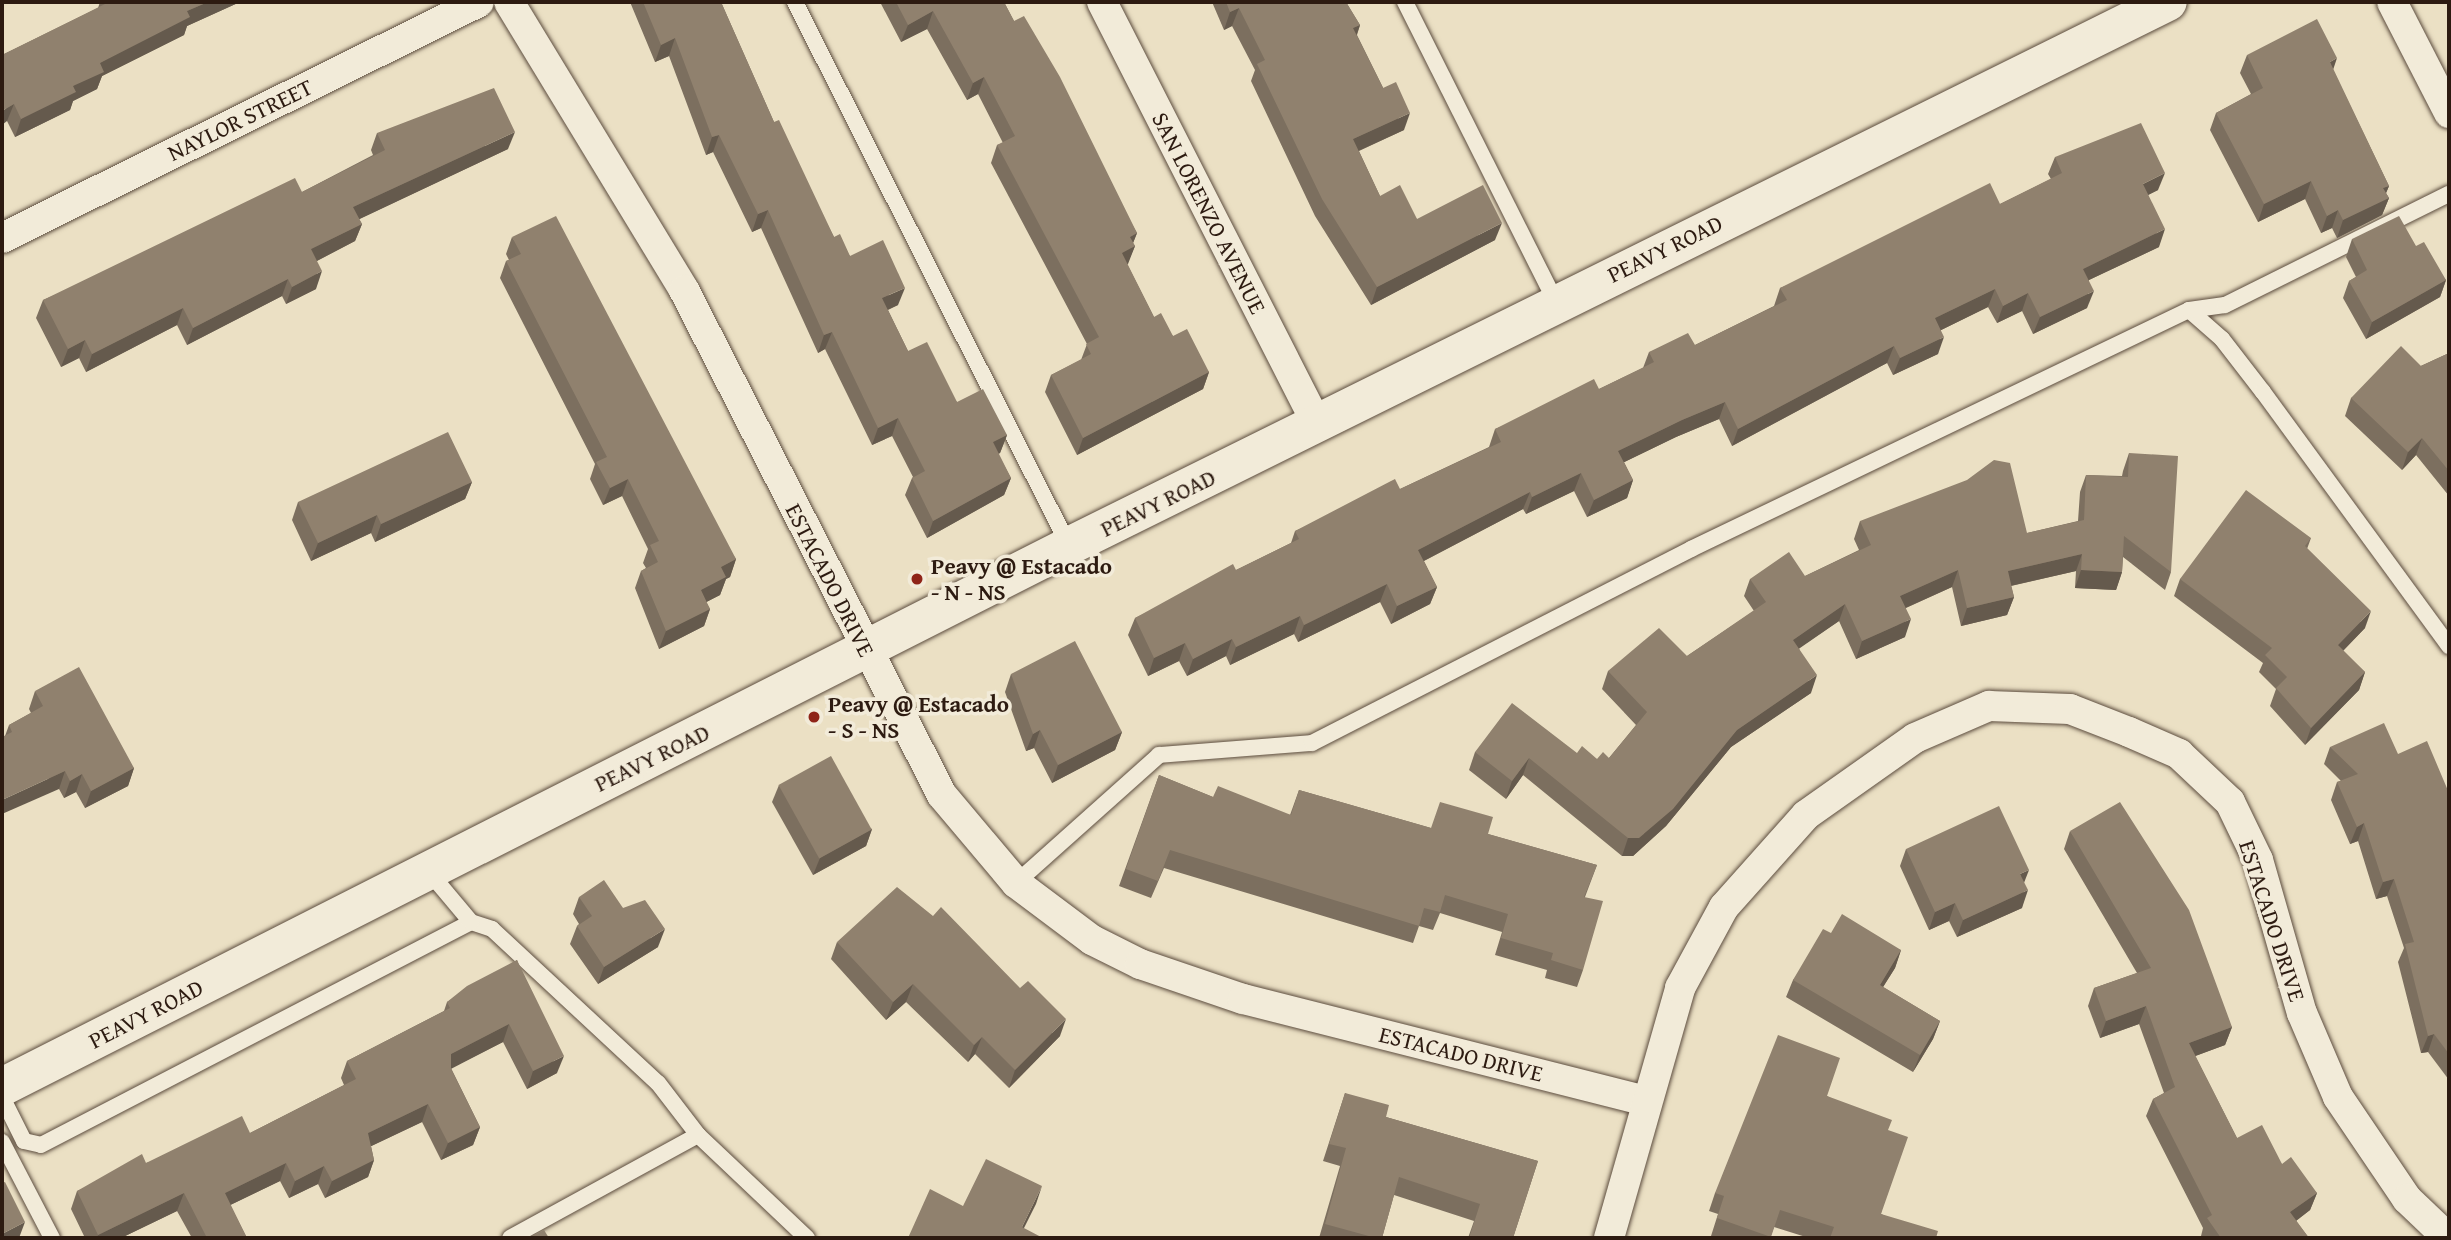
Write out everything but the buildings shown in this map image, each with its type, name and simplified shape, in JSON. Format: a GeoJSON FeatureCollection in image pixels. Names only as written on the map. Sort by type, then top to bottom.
{"type":"FeatureCollection","features":[{"type":"Feature","properties":{"kind":"street","name":"NAYLOR STREET"},"geometry":{"type":"LineString","coordinates":[[2,238],[479,2]]}},
{"type":"Feature","properties":{"kind":"street","name":"ESTACADO DRIVE"},"geometry":{"type":"LineString","coordinates":[[509,2],[684,290],[942,795],[1017,883],[1093,940],[1140,964],[1243,999],[1646,1101],[1680,988],[1724,907],[1806,816],[1915,738],[1989,706],[2070,709],[2179,754],[2230,802],[2258,860],[2302,1013],[2338,1097],[2407,1199],[2448,1238]]}},
{"type":"Feature","properties":{"kind":"street","name":"SAN LORENZO AVENUE"},"geometry":{"type":"LineString","coordinates":[[1102,2],[1317,424]]}},
{"type":"Feature","properties":{"kind":"street","name":"PEAVY ROAD"},"geometry":{"type":"LineString","coordinates":[[2,1087],[1556,302],[2168,2]]}},
{"type":"Feature","properties":{"kind":"street"},"geometry":{"type":"LineString","coordinates":[[2392,2],[2449,113]]}},
{"type":"Feature","properties":{"kind":"street"},"geometry":{"type":"LineString","coordinates":[[1609,1238],[1646,1101]]}},
{"type":"Feature","properties":{"kind":"lane"},"geometry":{"type":"LineString","coordinates":[[795,2],[1069,546]]}},
{"type":"Feature","properties":{"kind":"lane"},"geometry":{"type":"LineString","coordinates":[[1405,2],[1556,302]]}},
{"type":"Feature","properties":{"kind":"lane"},"geometry":{"type":"LineString","coordinates":[[1017,883],[1159,755],[1312,743],[1691,549],[2189,310],[2225,305],[2449,194]]}},
{"type":"Feature","properties":{"kind":"lane"},"geometry":{"type":"LineString","coordinates":[[2189,310],[2222,339],[2263,391],[2449,646]]}},
{"type":"Feature","properties":{"kind":"lane"},"geometry":{"type":"LineString","coordinates":[[427,870],[471,922],[492,929],[658,1083],[698,1135],[807,1238]]}},
{"type":"Feature","properties":{"kind":"lane"},"geometry":{"type":"LineString","coordinates":[[2,1097],[24,1141],[41,1144],[471,922]]}},
{"type":"Feature","properties":{"kind":"lane"},"geometry":{"type":"LineString","coordinates":[[510,1238],[698,1135]]}},
{"type":"Feature","properties":{"kind":"lane"},"geometry":{"type":"LineString","coordinates":[[2,1142],[52,1238]]}},
{"type":"Feature","properties":{"kind":"place","name":"Peavy @ Estacado - N - NS"},"geometry":{"type":"Point","coordinates":[917,579]}},
{"type":"Feature","properties":{"kind":"place","name":"Peavy @ Estacado - S - NS"},"geometry":{"type":"Point","coordinates":[814,717]}}]}
